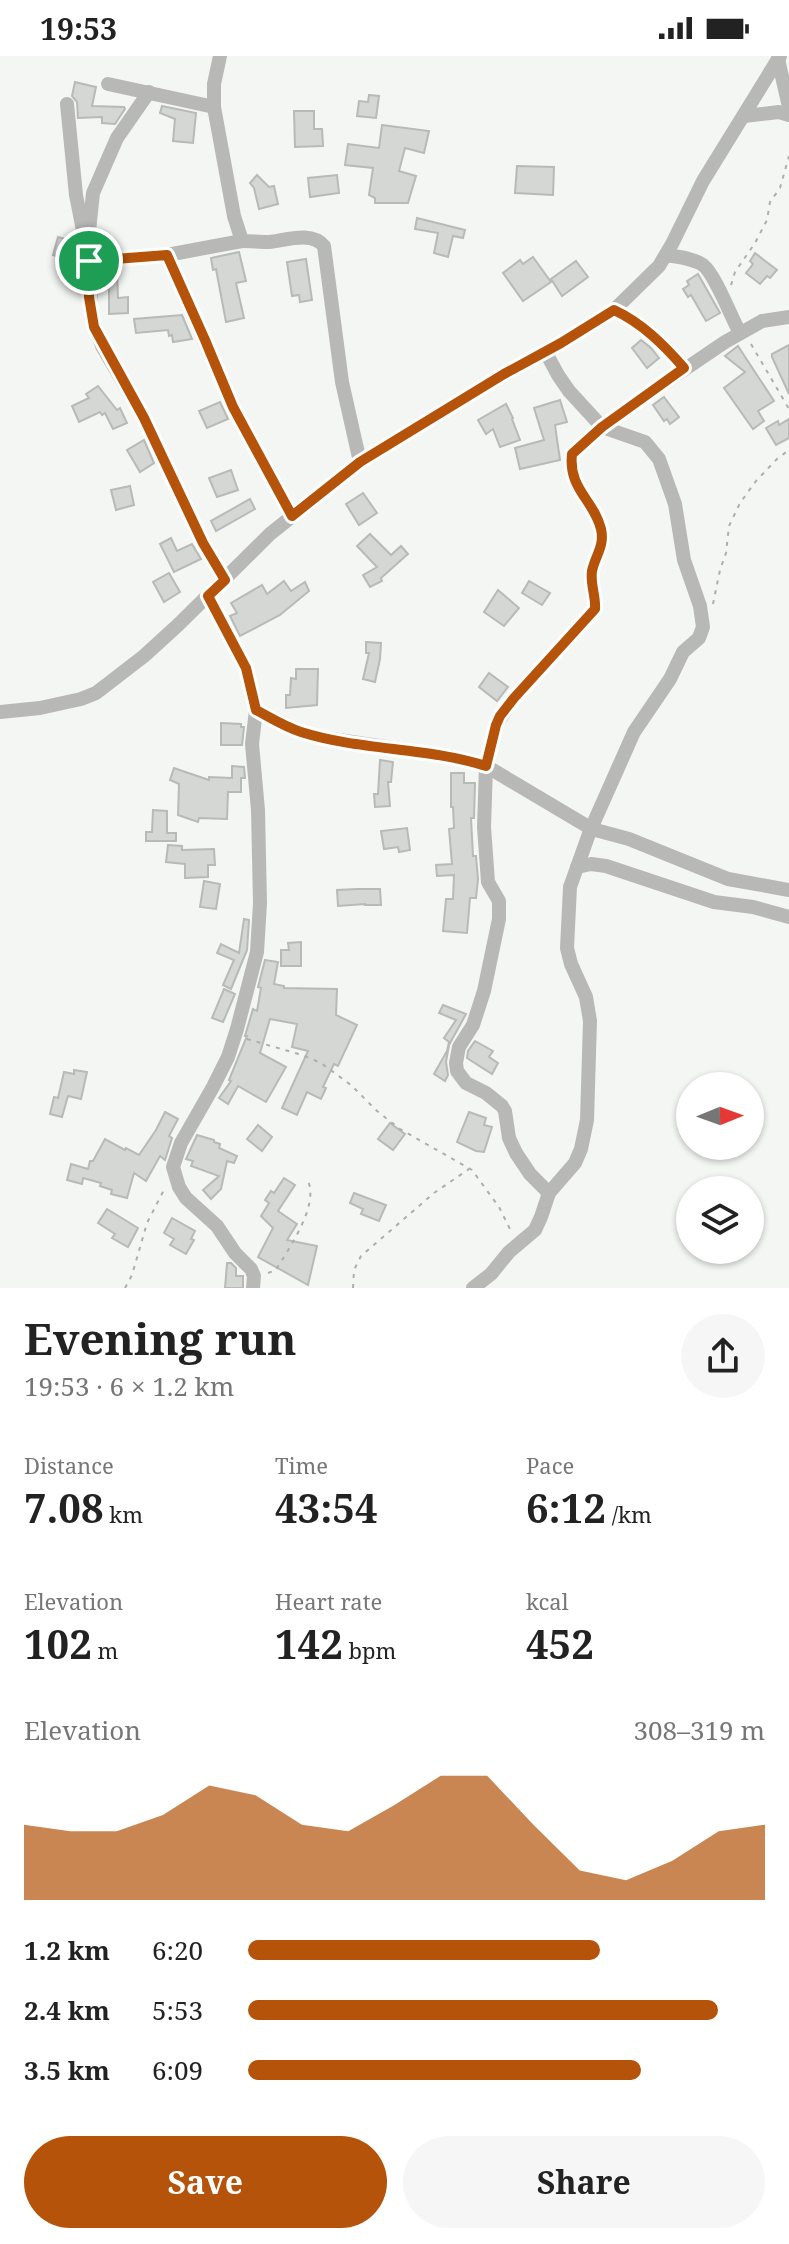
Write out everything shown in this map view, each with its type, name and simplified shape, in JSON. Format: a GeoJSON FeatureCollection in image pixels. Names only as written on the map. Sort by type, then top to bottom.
{"type":"FeatureCollection","features":[{"type":"Feature","properties":{"kind":"street"},"geometry":{"type":"LineString","coordinates":[[220,56],[214,84],[214,107],[234,216],[242,241]]}},
{"type":"Feature","properties":{"kind":"street"},"geometry":{"type":"LineString","coordinates":[[779,58],[789,107]]}},
{"type":"Feature","properties":{"kind":"street"},"geometry":{"type":"LineString","coordinates":[[0,712],[40,708],[96,693],[144,656],[270,534],[360,462],[614,310],[659,266],[703,181],[779,58]]}},
{"type":"Feature","properties":{"kind":"street"},"geometry":{"type":"LineString","coordinates":[[108,84],[214,107]]}},
{"type":"Feature","properties":{"kind":"street"},"geometry":{"type":"LineString","coordinates":[[149,92],[117,138],[93,193],[89,297],[94,327],[144,418],[203,543],[225,580]]}},
{"type":"Feature","properties":{"kind":"street"},"geometry":{"type":"LineString","coordinates":[[67,104],[76,195],[89,261]]}},
{"type":"Feature","properties":{"kind":"street"},"geometry":{"type":"LineString","coordinates":[[744,116],[779,112],[789,115]]}},
{"type":"Feature","properties":{"kind":"street"},"geometry":{"type":"LineString","coordinates":[[89,261],[167,255],[242,241],[318,239],[324,246],[342,382],[360,462]]}},
{"type":"Feature","properties":{"kind":"street"},"geometry":{"type":"LineString","coordinates":[[167,255],[233,407],[292,516]]}},
{"type":"Feature","properties":{"kind":"street"},"geometry":{"type":"LineString","coordinates":[[666,255],[704,266],[741,332]]}},
{"type":"Feature","properties":{"kind":"street"},"geometry":{"type":"LineString","coordinates":[[614,310],[640,326],[684,368]]}},
{"type":"Feature","properties":{"kind":"street"},"geometry":{"type":"LineString","coordinates":[[549,1193],[530,1174],[516,1153],[509,1138],[502,1106],[466,1083],[457,1071],[456,1063],[459,1047],[473,1025],[484,991],[499,919],[499,901],[488,882],[484,827],[486,766],[496,725],[514,698],[595,609],[592,570],[602,548],[601,530],[597,516],[574,483],[571,460],[575,451],[602,427],[684,368],[741,332],[762,321],[789,317]]}},
{"type":"Feature","properties":{"kind":"street"},"geometry":{"type":"LineString","coordinates":[[473,1288],[486,1282],[514,1248],[535,1230],[549,1193],[578,1159],[587,1120],[589,1014],[584,992],[571,964],[566,938],[570,887],[634,732],[670,679],[683,652],[699,638],[703,627],[700,606],[684,560],[675,504],[659,459],[645,442],[602,427],[569,391],[545,351]]}},
{"type":"Feature","properties":{"kind":"street"},"geometry":{"type":"LineString","coordinates":[[208,596],[246,668],[256,710],[252,744],[258,810],[260,903],[257,952],[236,1034],[218,1077],[181,1143],[174,1173],[186,1198],[217,1226],[253,1281]]}},
{"type":"Feature","properties":{"kind":"street"},"geometry":{"type":"LineString","coordinates":[[256,710],[313,735],[453,757],[486,766],[592,829],[629,839],[728,879],[789,890]]}},
{"type":"Feature","properties":{"kind":"street"},"geometry":{"type":"LineString","coordinates":[[577,867],[591,864],[606,866],[714,902],[753,907],[789,917]]}},
{"type":"Feature","properties":{"kind":"path"},"geometry":{"type":"LineString","coordinates":[[727,309],[735,272],[767,220],[770,202],[780,188],[789,156]]}},
{"type":"Feature","properties":{"kind":"path"},"geometry":{"type":"LineString","coordinates":[[741,332],[789,409]]}},
{"type":"Feature","properties":{"kind":"path"},"geometry":{"type":"LineString","coordinates":[[703,627],[717,593],[729,526],[740,503],[756,481],[789,450]]}},
{"type":"Feature","properties":{"kind":"path"},"geometry":{"type":"LineString","coordinates":[[236,1034],[321,1063],[400,1129],[470,1168],[504,1217],[514,1248]]}},
{"type":"Feature","properties":{"kind":"path"},"geometry":{"type":"LineString","coordinates":[[353,1288],[354,1270],[361,1256],[434,1193],[470,1168]]}},
{"type":"Feature","properties":{"kind":"path"},"geometry":{"type":"LineString","coordinates":[[125,1288],[132,1275],[147,1223],[174,1173]]}},
{"type":"Feature","properties":{"kind":"path"},"geometry":{"type":"LineString","coordinates":[[253,1281],[278,1266],[309,1207],[311,1194],[308,1181]]}},
{"type":"Feature","properties":{"kind":"building"},"geometry":{"type":"Polygon","coordinates":[[[75,82],[96,87],[92,106],[124,107],[115,124],[102,123],[102,117],[78,118],[77,102],[72,96],[75,82]]]}},
{"type":"Feature","properties":{"kind":"building"},"geometry":{"type":"Polygon","coordinates":[[[369,95],[379,96],[376,118],[357,116],[359,101],[368,102],[369,95]]]}},
{"type":"Feature","properties":{"kind":"building"},"geometry":{"type":"Polygon","coordinates":[[[162,106],[196,113],[193,143],[173,141],[175,119],[160,113],[162,106]]]}},
{"type":"Feature","properties":{"kind":"building"},"geometry":{"type":"Polygon","coordinates":[[[294,111],[314,111],[314,129],[322,129],[323,146],[295,147],[294,111]]]}},
{"type":"Feature","properties":{"kind":"building"},"geometry":{"type":"Polygon","coordinates":[[[382,125],[429,131],[424,153],[405,148],[399,171],[416,176],[408,203],[375,203],[375,198],[369,195],[373,168],[345,165],[348,144],[379,148],[382,125]]]}},
{"type":"Feature","properties":{"kind":"building"},"geometry":{"type":"Polygon","coordinates":[[[517,166],[554,167],[553,195],[515,193],[517,166]]]}},
{"type":"Feature","properties":{"kind":"building"},"geometry":{"type":"Polygon","coordinates":[[[257,175],[269,187],[274,186],[278,204],[259,209],[250,183],[257,175]]]}},
{"type":"Feature","properties":{"kind":"building"},"geometry":{"type":"Polygon","coordinates":[[[337,175],[339,193],[310,197],[308,178],[337,175]]]}},
{"type":"Feature","properties":{"kind":"building"},"geometry":{"type":"Polygon","coordinates":[[[417,218],[465,230],[463,238],[453,236],[448,257],[434,253],[438,233],[415,229],[417,218]]]}},
{"type":"Feature","properties":{"kind":"building"},"geometry":{"type":"Polygon","coordinates":[[[58,237],[75,242],[76,262],[53,255],[58,237]]]}},
{"type":"Feature","properties":{"kind":"building"},"geometry":{"type":"Polygon","coordinates":[[[239,252],[246,281],[236,283],[244,318],[226,322],[211,258],[239,252]]]}},
{"type":"Feature","properties":{"kind":"building"},"geometry":{"type":"Polygon","coordinates":[[[755,253],[777,270],[760,284],[746,273],[753,264],[750,261],[755,253]]]}},
{"type":"Feature","properties":{"kind":"building"},"geometry":{"type":"Polygon","coordinates":[[[533,257],[551,282],[523,301],[503,273],[520,260],[523,264],[533,257]]]}},
{"type":"Feature","properties":{"kind":"building"},"geometry":{"type":"Polygon","coordinates":[[[306,259],[312,300],[300,302],[299,295],[292,296],[287,262],[306,259]]]}},
{"type":"Feature","properties":{"kind":"building"},"geometry":{"type":"Polygon","coordinates":[[[576,261],[588,277],[562,296],[551,279],[576,261]]]}},
{"type":"Feature","properties":{"kind":"building"},"geometry":{"type":"Polygon","coordinates":[[[117,270],[118,298],[128,297],[128,313],[109,314],[109,289],[100,289],[100,273],[117,270]]]}},
{"type":"Feature","properties":{"kind":"building"},"geometry":{"type":"Polygon","coordinates":[[[698,274],[720,313],[706,321],[691,295],[688,297],[683,289],[689,285],[687,281],[698,274]]]}},
{"type":"Feature","properties":{"kind":"building"},"geometry":{"type":"Polygon","coordinates":[[[182,315],[192,339],[173,342],[168,330],[136,333],[134,319],[182,315]]]}},
{"type":"Feature","properties":{"kind":"building"},"geometry":{"type":"Polygon","coordinates":[[[641,340],[659,358],[647,368],[632,348],[641,340]]]}},
{"type":"Feature","properties":{"kind":"building"},"geometry":{"type":"Polygon","coordinates":[[[789,345],[789,394],[772,354],[789,345]]]}},
{"type":"Feature","properties":{"kind":"building"},"geometry":{"type":"Polygon","coordinates":[[[738,346],[774,401],[758,411],[764,421],[753,429],[724,388],[745,372],[725,356],[738,346]]]}},
{"type":"Feature","properties":{"kind":"building"},"geometry":{"type":"Polygon","coordinates":[[[98,386],[117,410],[120,408],[127,423],[113,429],[105,413],[102,415],[100,412],[79,422],[72,406],[89,398],[86,394],[98,386]]]}},
{"type":"Feature","properties":{"kind":"building"},"geometry":{"type":"Polygon","coordinates":[[[664,397],[679,417],[670,424],[667,419],[664,421],[653,405],[664,397]]]}},
{"type":"Feature","properties":{"kind":"building"},"geometry":{"type":"Polygon","coordinates":[[[560,400],[567,422],[555,425],[560,460],[520,469],[515,448],[544,440],[534,408],[560,400]]]}},
{"type":"Feature","properties":{"kind":"building"},"geometry":{"type":"Polygon","coordinates":[[[220,402],[228,419],[207,428],[199,411],[220,402]]]}},
{"type":"Feature","properties":{"kind":"building"},"geometry":{"type":"Polygon","coordinates":[[[506,404],[520,440],[500,447],[493,429],[486,434],[478,420],[506,404]]]}},
{"type":"Feature","properties":{"kind":"building"},"geometry":{"type":"Polygon","coordinates":[[[789,419],[789,438],[776,445],[766,428],[789,419]]]}},
{"type":"Feature","properties":{"kind":"building"},"geometry":{"type":"Polygon","coordinates":[[[144,440],[154,463],[140,472],[127,450],[144,440]]]}},
{"type":"Feature","properties":{"kind":"building"},"geometry":{"type":"Polygon","coordinates":[[[231,470],[238,490],[217,497],[209,478],[231,470]]]}},
{"type":"Feature","properties":{"kind":"building"},"geometry":{"type":"Polygon","coordinates":[[[130,486],[134,505],[116,510],[111,490],[130,486]]]}},
{"type":"Feature","properties":{"kind":"building"},"geometry":{"type":"Polygon","coordinates":[[[363,493],[377,513],[359,525],[346,504],[363,493]]]}},
{"type":"Feature","properties":{"kind":"building"},"geometry":{"type":"Polygon","coordinates":[[[250,499],[255,509],[216,531],[211,521],[250,499]]]}},
{"type":"Feature","properties":{"kind":"building"},"geometry":{"type":"Polygon","coordinates":[[[370,534],[391,555],[401,546],[408,554],[381,578],[382,581],[370,587],[363,575],[377,567],[357,546],[370,534]]]}},
{"type":"Feature","properties":{"kind":"building"},"geometry":{"type":"Polygon","coordinates":[[[171,538],[177,551],[192,544],[201,559],[174,572],[160,544],[171,538]]]}},
{"type":"Feature","properties":{"kind":"building"},"geometry":{"type":"Polygon","coordinates":[[[169,573],[180,592],[164,602],[153,582],[169,573]]]}},
{"type":"Feature","properties":{"kind":"building"},"geometry":{"type":"Polygon","coordinates":[[[284,581],[291,591],[305,582],[309,591],[280,615],[240,636],[230,616],[237,613],[231,603],[262,585],[267,594],[284,581]]]}},
{"type":"Feature","properties":{"kind":"building"},"geometry":{"type":"Polygon","coordinates":[[[529,581],[550,593],[542,605],[522,593],[529,581]]]}},
{"type":"Feature","properties":{"kind":"building"},"geometry":{"type":"Polygon","coordinates":[[[498,590],[519,608],[504,626],[484,612],[498,590]]]}},
{"type":"Feature","properties":{"kind":"building"},"geometry":{"type":"Polygon","coordinates":[[[366,642],[381,643],[375,682],[363,679],[369,653],[366,653],[366,642]]]}},
{"type":"Feature","properties":{"kind":"building"},"geometry":{"type":"Polygon","coordinates":[[[296,669],[318,669],[317,705],[286,708],[286,695],[290,695],[291,678],[296,679],[296,669]]]}},
{"type":"Feature","properties":{"kind":"building"},"geometry":{"type":"Polygon","coordinates":[[[489,673],[508,687],[497,701],[479,687],[489,673]]]}},
{"type":"Feature","properties":{"kind":"building"},"geometry":{"type":"Polygon","coordinates":[[[221,723],[241,724],[244,727],[242,745],[221,745],[221,723]]]}},
{"type":"Feature","properties":{"kind":"building"},"geometry":{"type":"Polygon","coordinates":[[[380,760],[393,762],[391,782],[388,782],[390,806],[375,807],[374,794],[378,794],[380,760]]]}},
{"type":"Feature","properties":{"kind":"building"},"geometry":{"type":"Polygon","coordinates":[[[232,766],[244,767],[245,778],[241,778],[241,792],[228,792],[227,819],[199,818],[198,822],[178,815],[179,784],[170,780],[174,768],[209,780],[209,777],[232,778],[232,766]]]}},
{"type":"Feature","properties":{"kind":"building"},"geometry":{"type":"Polygon","coordinates":[[[451,773],[464,773],[464,783],[475,783],[474,818],[471,818],[478,879],[476,898],[470,898],[467,933],[443,931],[446,899],[453,899],[454,875],[437,876],[436,865],[452,864],[449,829],[454,828],[451,773]]]}},
{"type":"Feature","properties":{"kind":"building"},"geometry":{"type":"Polygon","coordinates":[[[153,810],[167,811],[167,833],[176,833],[176,841],[146,841],[146,832],[152,832],[153,810]]]}},
{"type":"Feature","properties":{"kind":"building"},"geometry":{"type":"Polygon","coordinates":[[[407,828],[410,850],[399,852],[398,847],[384,849],[381,831],[407,828]]]}},
{"type":"Feature","properties":{"kind":"building"},"geometry":{"type":"Polygon","coordinates":[[[168,845],[182,846],[182,850],[214,849],[215,865],[208,865],[208,877],[185,878],[185,864],[166,862],[168,845]]]}},
{"type":"Feature","properties":{"kind":"building"},"geometry":{"type":"Polygon","coordinates":[[[204,881],[220,884],[216,909],[200,907],[204,881]]]}},
{"type":"Feature","properties":{"kind":"building"},"geometry":{"type":"Polygon","coordinates":[[[380,889],[381,905],[338,906],[337,890],[380,889]]]}},
{"type":"Feature","properties":{"kind":"building"},"geometry":{"type":"Polygon","coordinates":[[[244,919],[249,920],[247,950],[231,989],[223,985],[234,960],[217,953],[221,944],[239,953],[244,919]]]}},
{"type":"Feature","properties":{"kind":"building"},"geometry":{"type":"Polygon","coordinates":[[[301,942],[301,966],[281,966],[281,950],[289,950],[288,943],[301,942]]]}},
{"type":"Feature","properties":{"kind":"building"},"geometry":{"type":"Polygon","coordinates":[[[265,960],[278,962],[274,984],[284,988],[337,989],[336,1015],[357,1025],[338,1066],[334,1064],[321,1099],[307,1092],[297,1115],[282,1108],[308,1051],[292,1047],[297,1024],[270,1019],[260,1053],[286,1067],[266,1102],[238,1086],[228,1104],[219,1098],[231,1081],[253,1009],[257,1011],[261,988],[258,987],[265,960]]]}},
{"type":"Feature","properties":{"kind":"building"},"geometry":{"type":"Polygon","coordinates":[[[224,989],[235,994],[223,1022],[212,1018],[224,989]]]}},
{"type":"Feature","properties":{"kind":"building"},"geometry":{"type":"Polygon","coordinates":[[[443,1005],[466,1014],[449,1045],[445,1081],[434,1074],[447,1051],[449,1042],[444,1038],[456,1020],[439,1013],[443,1005]]]}},
{"type":"Feature","properties":{"kind":"building"},"geometry":{"type":"Polygon","coordinates":[[[475,1041],[493,1051],[489,1057],[498,1063],[492,1074],[467,1058],[475,1041]]]}},
{"type":"Feature","properties":{"kind":"building"},"geometry":{"type":"Polygon","coordinates":[[[74,1070],[87,1072],[81,1099],[68,1096],[62,1117],[50,1114],[54,1097],[58,1098],[64,1072],[74,1074],[74,1070]]]}},
{"type":"Feature","properties":{"kind":"building"},"geometry":{"type":"Polygon","coordinates":[[[165,1112],[178,1119],[169,1136],[172,1138],[165,1160],[160,1156],[146,1181],[134,1173],[127,1198],[111,1194],[112,1190],[100,1186],[101,1183],[83,1178],[82,1184],[67,1180],[71,1164],[88,1169],[105,1139],[139,1155],[165,1112]]]}},
{"type":"Feature","properties":{"kind":"building"},"geometry":{"type":"Polygon","coordinates":[[[469,1112],[486,1118],[484,1125],[492,1127],[484,1152],[457,1142],[469,1112]]]}},
{"type":"Feature","properties":{"kind":"building"},"geometry":{"type":"Polygon","coordinates":[[[390,1123],[405,1134],[393,1150],[378,1139],[390,1123]]]}},
{"type":"Feature","properties":{"kind":"building"},"geometry":{"type":"Polygon","coordinates":[[[258,1125],[272,1137],[262,1151],[247,1139],[258,1125]]]}},
{"type":"Feature","properties":{"kind":"building"},"geometry":{"type":"Polygon","coordinates":[[[197,1135],[214,1140],[220,1144],[219,1148],[237,1156],[234,1163],[227,1161],[221,1189],[211,1199],[203,1190],[219,1176],[191,1166],[193,1161],[186,1159],[197,1135]]]}},
{"type":"Feature","properties":{"kind":"building"},"geometry":{"type":"Polygon","coordinates":[[[284,1178],[295,1185],[278,1211],[297,1224],[287,1240],[317,1246],[308,1285],[258,1257],[273,1228],[261,1216],[269,1203],[265,1200],[284,1178]]]}},
{"type":"Feature","properties":{"kind":"building"},"geometry":{"type":"Polygon","coordinates":[[[354,1193],[386,1205],[379,1221],[361,1214],[363,1209],[350,1203],[354,1193]]]}},
{"type":"Feature","properties":{"kind":"building"},"geometry":{"type":"Polygon","coordinates":[[[107,1209],[138,1228],[128,1247],[112,1238],[115,1234],[98,1223],[107,1209]]]}},
{"type":"Feature","properties":{"kind":"building"},"geometry":{"type":"Polygon","coordinates":[[[172,1218],[195,1231],[186,1254],[170,1245],[174,1239],[164,1233],[172,1218]]]}},
{"type":"Feature","properties":{"kind":"building"},"geometry":{"type":"Polygon","coordinates":[[[227,1263],[236,1268],[236,1276],[243,1276],[243,1288],[225,1288],[227,1263]]]}},
{"type":"Feature","properties":{"kind":"route"},"geometry":{"type":"LineString","coordinates":[[167,255],[233,407],[292,516],[360,462],[614,310],[640,326],[684,368],[602,427],[572,454],[574,483],[597,516],[602,536],[602,548],[592,570],[595,609],[500,716],[486,766],[453,757],[300,732],[256,710],[246,668],[208,596],[225,580],[203,543],[144,418],[94,327],[89,297],[89,261],[167,255]]}}]}
